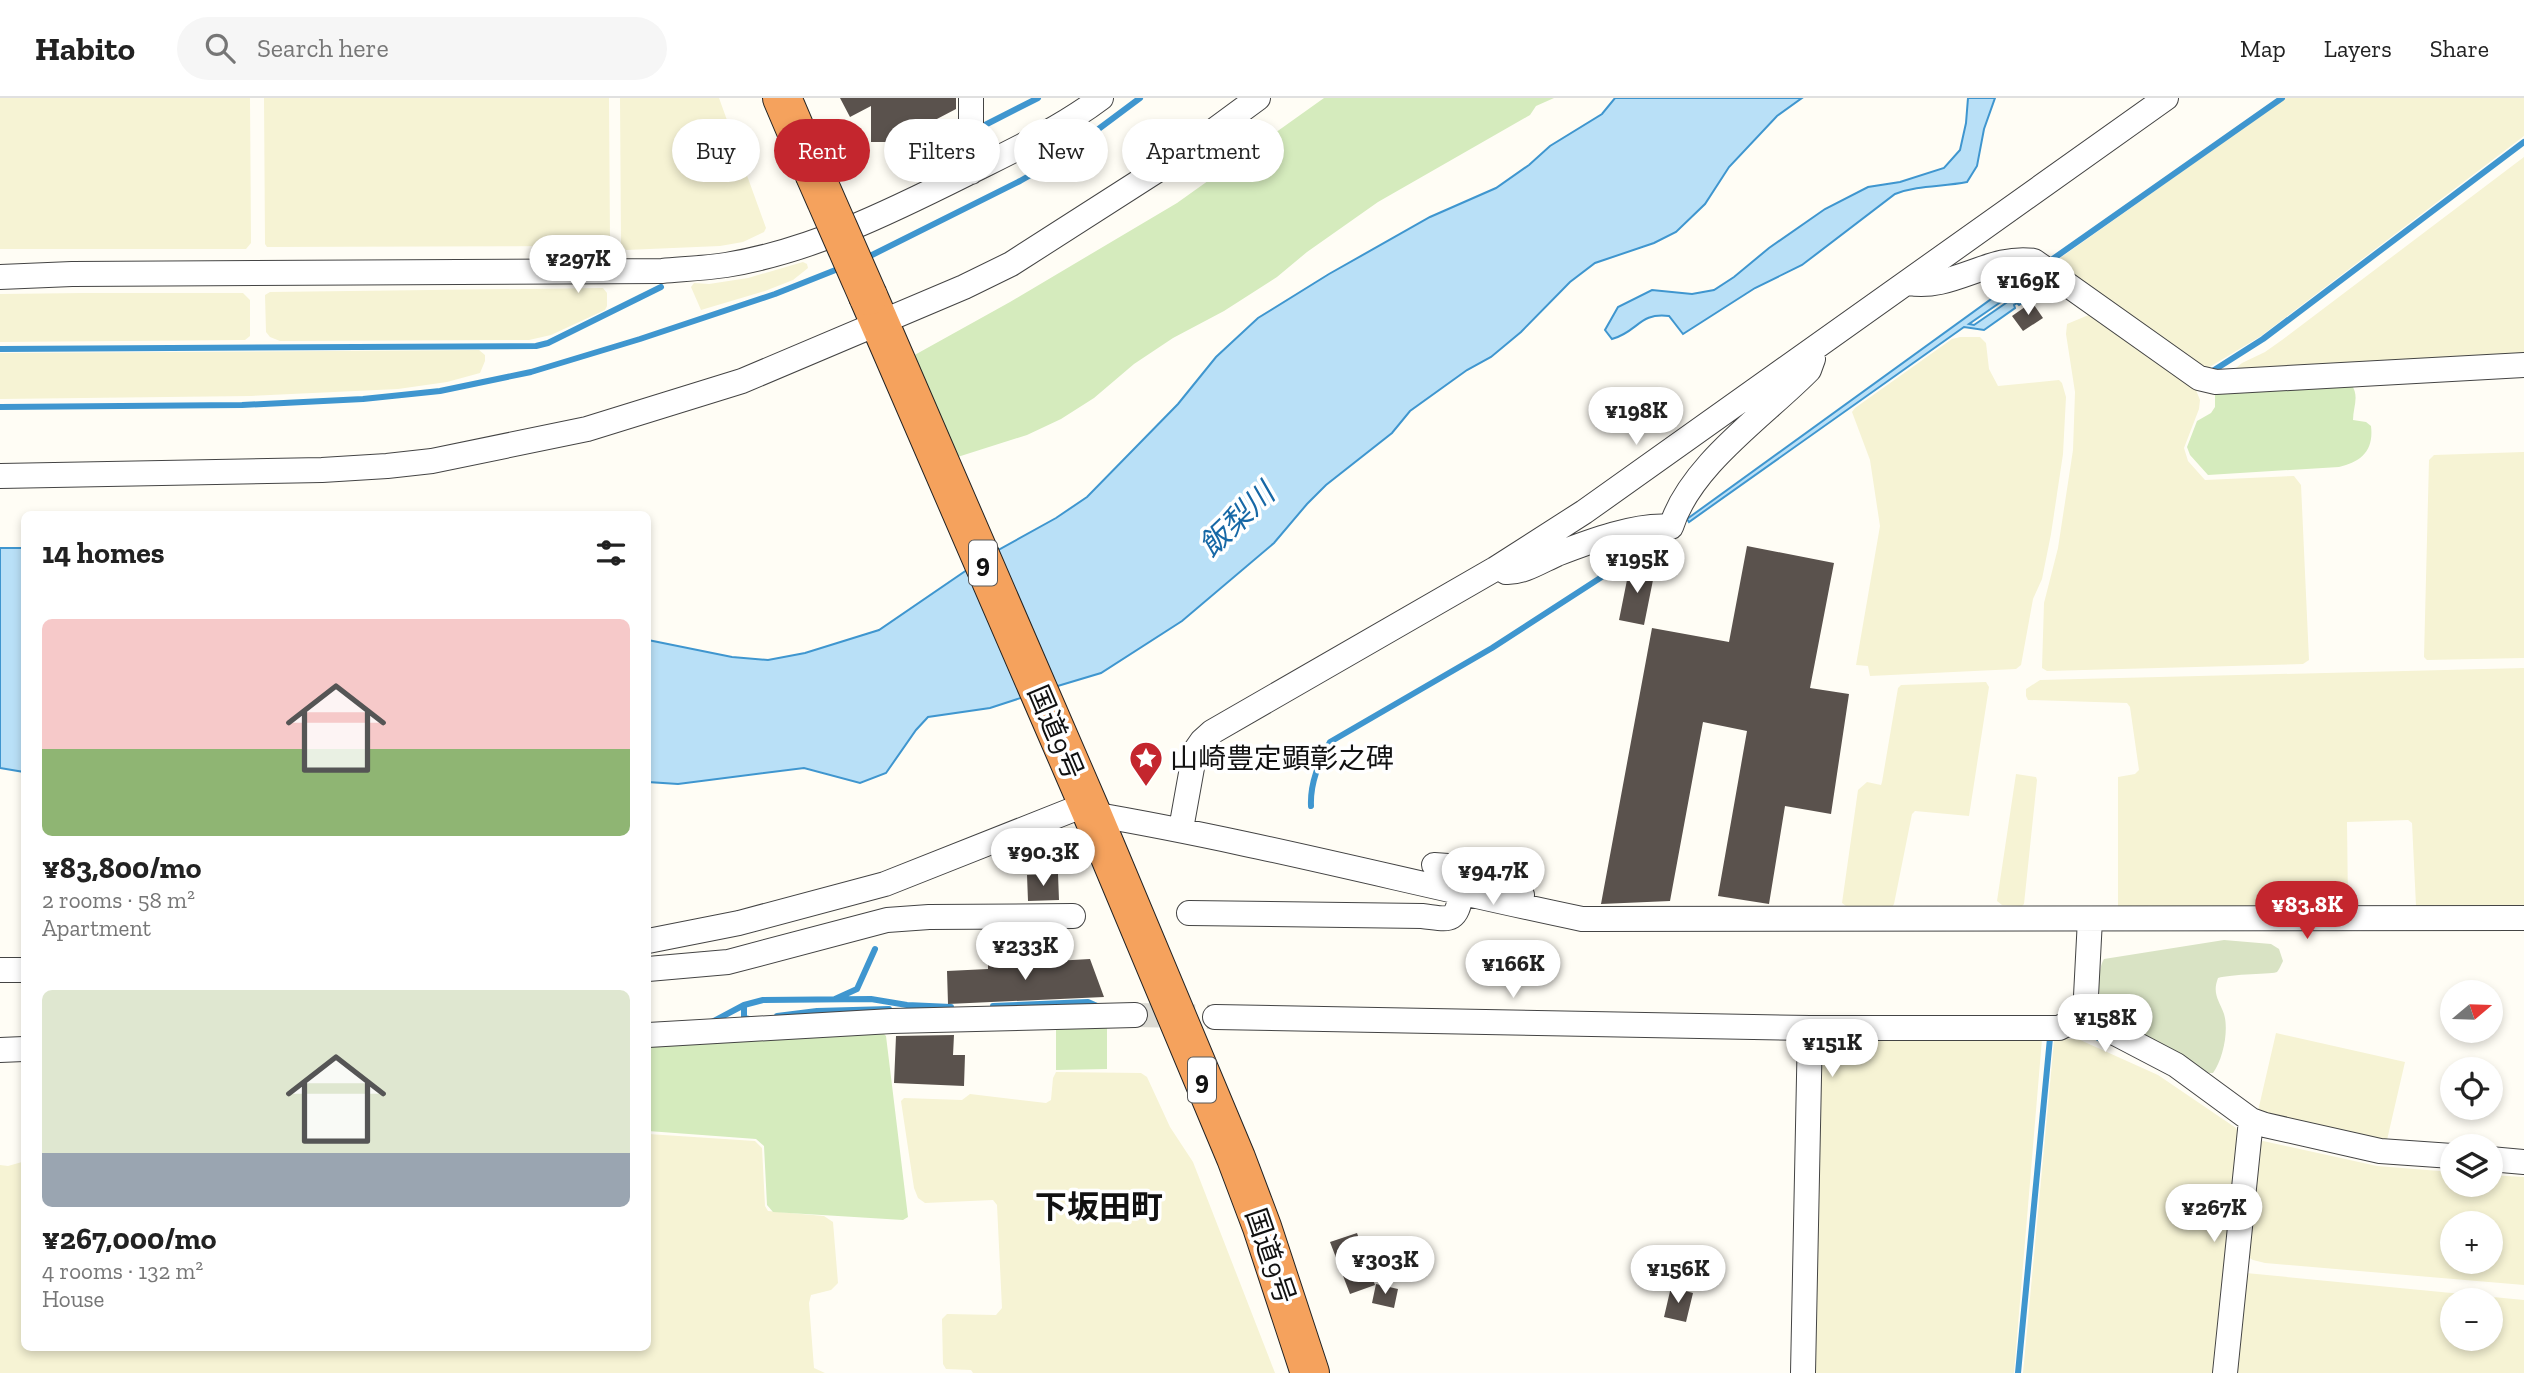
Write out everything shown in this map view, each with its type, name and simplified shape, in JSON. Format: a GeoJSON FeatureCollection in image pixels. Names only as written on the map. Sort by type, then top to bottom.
{"type":"FeatureCollection","features":[{"type":"Feature","properties":{"kind":"highway","name":"国道9号"},"geometry":{"type":"LineString","coordinates":[[782,98],[1087,803],[1236,1158],[1262,1227],[1310,1373]]}},
{"type":"Feature","properties":{"kind":"street"},"geometry":{"type":"LineString","coordinates":[[971,98],[971,119]]}},
{"type":"Feature","properties":{"kind":"street"},"geometry":{"type":"LineString","coordinates":[[1000,157],[1064,123],[1101,98]]}},
{"type":"Feature","properties":{"kind":"street"},"geometry":{"type":"LineString","coordinates":[[0,476],[309,470],[432,461],[587,429],[766,371],[877,317],[1011,264],[1178,158],[1258,98]]}},
{"type":"Feature","properties":{"kind":"street"},"geometry":{"type":"LineString","coordinates":[[1181,829],[1195,751],[1212,732],[1495,569],[1584,513],[2166,98]]}},
{"type":"Feature","properties":{"kind":"street"},"geometry":{"type":"LineString","coordinates":[[0,277],[72,274],[662,271],[700,268],[754,259],[812,242],[878,217],[950,182]]}},
{"type":"Feature","properties":{"kind":"street"},"geometry":{"type":"LineString","coordinates":[[1907,283],[1926,285],[2002,264],[2034,261],[2199,378],[2216,382],[2524,365]]}},
{"type":"Feature","properties":{"kind":"street"},"geometry":{"type":"LineString","coordinates":[[1495,569],[1516,572],[1559,553],[1632,530],[1648,526],[1671,527],[1676,511],[1690,486],[1810,370],[1814,361],[1812,352]]}},
{"type":"Feature","properties":{"kind":"street"},"geometry":{"type":"LineString","coordinates":[[651,940],[739,923],[885,884],[1087,803],[1181,829],[1461,894],[1582,919],[2524,918]]}},
{"type":"Feature","properties":{"kind":"street"},"geometry":{"type":"LineString","coordinates":[[1434,865],[1447,866],[1514,891],[1561,914]]}},
{"type":"Feature","properties":{"kind":"street"},"geometry":{"type":"LineString","coordinates":[[1189,913],[1450,918],[1458,911],[1461,894]]}},
{"type":"Feature","properties":{"kind":"street"},"geometry":{"type":"LineString","coordinates":[[651,969],[728,962],[887,920],[1073,916]]}},
{"type":"Feature","properties":{"kind":"street"},"geometry":{"type":"LineString","coordinates":[[2085,1015],[2090,919]]}},
{"type":"Feature","properties":{"kind":"street"},"geometry":{"type":"LineString","coordinates":[[0,970],[21,970]]}},
{"type":"Feature","properties":{"kind":"street"},"geometry":{"type":"LineString","coordinates":[[651,1035],[892,1021],[1135,1015]]}},
{"type":"Feature","properties":{"kind":"street"},"geometry":{"type":"LineString","coordinates":[[1215,1017],[1810,1028],[2059,1028],[2085,1015]]}},
{"type":"Feature","properties":{"kind":"street"},"geometry":{"type":"LineString","coordinates":[[2085,1015],[2176,1065],[2251,1120],[2380,1151],[2440,1155]]}},
{"type":"Feature","properties":{"kind":"street"},"geometry":{"type":"LineString","coordinates":[[1803,1373],[1810,1028]]}},
{"type":"Feature","properties":{"kind":"street"},"geometry":{"type":"LineString","coordinates":[[0,1049],[21,1049]]}},
{"type":"Feature","properties":{"kind":"street"},"geometry":{"type":"LineString","coordinates":[[2225,1373],[2251,1120]]}},
{"type":"Feature","properties":{"kind":"street"},"geometry":{"type":"LineString","coordinates":[[2503,1160],[2524,1162]]}},
{"type":"Feature","properties":{"kind":"shaded area"},"geometry":{"type":"Polygon","coordinates":[[[0,98],[250,98],[251,243],[246,249],[0,249],[0,98]]]}},
{"type":"Feature","properties":{"kind":"shaded area"},"geometry":{"type":"Polygon","coordinates":[[[264,98],[609,98],[610,243],[606,246],[267,247],[264,98]]]}},
{"type":"Feature","properties":{"kind":"shaded area"},"geometry":{"type":"Polygon","coordinates":[[[620,98],[719,98],[727,119],[672,119],[672,182],[749,182],[766,228],[764,232],[743,242],[720,246],[626,250],[621,244],[620,98]]]}},
{"type":"Feature","properties":{"kind":"shaded area"},"geometry":{"type":"Polygon","coordinates":[[[2286,98],[2524,98],[2524,136],[2261,336],[2208,368],[2198,369],[2057,268],[2056,261],[2286,98]]]}},
{"type":"Feature","properties":{"kind":"shaded area"},"geometry":{"type":"Polygon","coordinates":[[[2524,157],[2524,360],[2231,372],[2282,340],[2524,157]]]}},
{"type":"Feature","properties":{"kind":"shaded area"},"geometry":{"type":"Polygon","coordinates":[[[803,262],[808,268],[793,280],[701,310],[691,287],[694,283],[709,284],[748,278],[803,262]]]}},
{"type":"Feature","properties":{"kind":"shaded area"},"geometry":{"type":"Polygon","coordinates":[[[603,288],[607,293],[605,310],[551,335],[529,340],[280,341],[266,332],[265,295],[270,292],[603,288]]]}},
{"type":"Feature","properties":{"kind":"shaded area"},"geometry":{"type":"Polygon","coordinates":[[[243,293],[250,300],[250,336],[245,340],[0,342],[0,294],[243,293]]]}},
{"type":"Feature","properties":{"kind":"shaded area"},"geometry":{"type":"Polygon","coordinates":[[[2091,314],[2194,385],[2200,400],[2199,409],[2184,448],[2188,461],[2205,480],[2294,476],[2301,485],[2309,660],[2303,664],[2047,671],[2042,668],[2044,603],[2058,548],[2073,450],[2075,392],[2066,334],[2067,324],[2091,314]]]}},
{"type":"Feature","properties":{"kind":"shaded area"},"geometry":{"type":"Polygon","coordinates":[[[1980,337],[1986,343],[1989,369],[1998,386],[2059,380],[2066,397],[2063,454],[2051,534],[2042,579],[2033,599],[2021,665],[2016,669],[1870,676],[1868,666],[1856,665],[1880,526],[1870,460],[1852,412],[1952,339],[1980,337]]]}},
{"type":"Feature","properties":{"kind":"shaded area"},"geometry":{"type":"Polygon","coordinates":[[[479,350],[485,355],[480,373],[447,382],[398,389],[251,396],[0,399],[0,353],[479,350]]]}},
{"type":"Feature","properties":{"kind":"shaded area"},"geometry":{"type":"Polygon","coordinates":[[[2524,452],[2524,658],[2427,660],[2424,657],[2429,460],[2434,455],[2524,452]]]}},
{"type":"Feature","properties":{"kind":"shaded area"},"geometry":{"type":"Polygon","coordinates":[[[2524,668],[2524,908],[2416,906],[2412,823],[2408,820],[2347,822],[2346,908],[2118,908],[2118,777],[2135,774],[2139,770],[2130,707],[2127,703],[2028,700],[2026,696],[2026,689],[2040,680],[2524,668]]]}},
{"type":"Feature","properties":{"kind":"shaded area"},"geometry":{"type":"Polygon","coordinates":[[[1986,682],[1989,687],[1969,816],[1915,811],[1912,814],[1892,907],[1846,906],[1842,903],[1858,790],[1867,782],[1881,785],[1898,688],[1901,685],[1986,682]]]}},
{"type":"Feature","properties":{"kind":"shaded area"},"geometry":{"type":"Polygon","coordinates":[[[2016,774],[2036,777],[2037,780],[2022,906],[2002,905],[1997,901],[2016,774]]]}},
{"type":"Feature","properties":{"kind":"shaded area"},"geometry":{"type":"Polygon","coordinates":[[[2276,1033],[2405,1062],[2387,1140],[2258,1111],[2276,1033]]]}},
{"type":"Feature","properties":{"kind":"shaded area"},"geometry":{"type":"Polygon","coordinates":[[[1825,1036],[2042,1039],[2014,1373],[1815,1373],[1819,1042],[1825,1036]]]}},
{"type":"Feature","properties":{"kind":"shaded area"},"geometry":{"type":"Polygon","coordinates":[[[2078,1039],[2158,1075],[2236,1128],[2239,1133],[2217,1373],[2023,1373],[2054,1041],[2078,1039]]]}},
{"type":"Feature","properties":{"kind":"shaded area"},"geometry":{"type":"Polygon","coordinates":[[[1056,1072],[1141,1073],[1147,1077],[1170,1127],[1193,1162],[1275,1373],[973,1373],[971,1370],[946,1369],[943,1364],[942,1319],[947,1314],[996,1315],[1002,1308],[997,1205],[993,1200],[925,1203],[918,1198],[914,1188],[901,1101],[904,1098],[962,1100],[970,1094],[1046,1103],[1051,1100],[1056,1072]]]}},
{"type":"Feature","properties":{"kind":"shaded area"},"geometry":{"type":"Polygon","coordinates":[[[651,1134],[755,1141],[762,1148],[765,1206],[768,1211],[824,1216],[833,1222],[838,1283],[831,1290],[811,1295],[809,1303],[814,1368],[825,1373],[0,1373],[0,1165],[21,1162],[21,1351],[651,1351],[651,1134]]]}},
{"type":"Feature","properties":{"kind":"shaded area"},"geometry":{"type":"Polygon","coordinates":[[[2263,1141],[2377,1166],[2440,1171],[2440,1197],[2503,1197],[2503,1176],[2524,1177],[2524,1285],[2265,1263],[2245,1255],[2257,1144],[2263,1141]]]}},
{"type":"Feature","properties":{"kind":"shaded area"},"geometry":{"type":"Polygon","coordinates":[[[2246,1273],[2440,1292],[2440,1351],[2503,1351],[2503,1298],[2524,1300],[2524,1373],[2234,1373],[2246,1273]]]}},
{"type":"Feature","properties":{"kind":"green space"},"geometry":{"type":"Polygon","coordinates":[[[1324,98],[1554,98],[1536,106],[1530,115],[1378,202],[1307,252],[1277,277],[1224,311],[1173,338],[1134,364],[1094,398],[1061,419],[1027,435],[945,461],[902,362],[1010,302],[1177,203],[1206,182],[1284,182],[1284,127],[1324,98]]]}},
{"type":"Feature","properties":{"kind":"green space"},"geometry":{"type":"Polygon","coordinates":[[[2351,384],[2356,397],[2353,420],[2366,422],[2371,426],[2368,449],[2354,462],[2339,467],[2208,475],[2190,455],[2187,447],[2197,421],[2211,413],[2215,407],[2215,392],[2351,384]]]}},
{"type":"Feature","properties":{"kind":"green space"},"geometry":{"type":"Polygon","coordinates":[[[2224,940],[2271,944],[2279,949],[2283,961],[2277,972],[2218,978],[2216,993],[2226,1028],[2222,1053],[2213,1073],[2109,1017],[2105,1012],[2099,989],[2104,959],[2224,940]]]}},
{"type":"Feature","properties":{"kind":"green space"},"geometry":{"type":"Polygon","coordinates":[[[1056,1021],[1107,1021],[1107,1069],[1056,1070],[1056,1021]]]}},
{"type":"Feature","properties":{"kind":"green space"},"geometry":{"type":"Polygon","coordinates":[[[884,1034],[908,1217],[903,1220],[773,1212],[767,1205],[764,1146],[756,1139],[651,1131],[651,1046],[884,1034]]]}},
{"type":"Feature","properties":{"kind":"water","name":"飯梨川"},"geometry":{"type":"Polygon","coordinates":[[[1615,98],[1802,98],[1777,116],[1729,167],[1705,204],[1676,232],[1654,243],[1595,263],[1570,282],[1521,332],[1491,357],[1467,370],[1410,411],[1392,433],[1326,485],[1274,543],[1182,621],[1101,673],[1041,691],[984,558],[1056,518],[1087,497],[1178,404],[1216,357],[1258,318],[1430,217],[1496,188],[1529,165],[1550,146],[1602,114],[1615,98]]]}},
{"type":"Feature","properties":{"kind":"water"},"geometry":{"type":"Polygon","coordinates":[[[1968,98],[1995,98],[1984,129],[1977,166],[1967,182],[1912,189],[1895,194],[1802,265],[1755,288],[1683,334],[1669,316],[1651,317],[1612,339],[1605,330],[1618,307],[1652,290],[1692,294],[1714,290],[1825,209],[1868,187],[1900,182],[1944,168],[1960,150],[1968,98]]]}},
{"type":"Feature","properties":{"kind":"water"},"geometry":{"type":"Polygon","coordinates":[[[2030,271],[2040,275],[1969,324],[1974,325],[2022,292],[2027,300],[2014,305],[2015,308],[1984,330],[1964,327],[1689,522],[1687,519],[2030,271]]]}},
{"type":"Feature","properties":{"kind":"water"},"geometry":{"type":"Polygon","coordinates":[[[0,548],[21,548],[21,772],[0,768],[0,548]]]}},
{"type":"Feature","properties":{"kind":"water"},"geometry":{"type":"Polygon","coordinates":[[[980,561],[1036,693],[990,708],[928,717],[886,773],[860,783],[804,768],[678,784],[651,782],[651,641],[732,657],[768,660],[805,653],[879,630],[980,561]]]}},
{"type":"Feature","properties":{"kind":"building"},"geometry":{"type":"Polygon","coordinates":[[[840,98],[956,98],[956,109],[937,119],[884,119],[884,142],[871,142],[871,106],[850,117],[840,98]]]}},
{"type":"Feature","properties":{"kind":"building"},"geometry":{"type":"Polygon","coordinates":[[[2032,302],[2043,318],[2023,331],[2012,316],[2032,302]]]}},
{"type":"Feature","properties":{"kind":"building"},"geometry":{"type":"Polygon","coordinates":[[[1747,546],[1834,563],[1810,688],[1849,694],[1831,814],[1785,806],[1769,904],[1718,896],[1747,731],[1703,722],[1670,901],[1601,904],[1652,628],[1729,642],[1747,546]]]}},
{"type":"Feature","properties":{"kind":"building"},"geometry":{"type":"Polygon","coordinates":[[[1630,565],[1655,570],[1644,625],[1619,620],[1630,565]]]}},
{"type":"Feature","properties":{"kind":"building"},"geometry":{"type":"Polygon","coordinates":[[[1058,874],[1059,900],[1028,901],[1027,875],[1058,874]]]}},
{"type":"Feature","properties":{"kind":"building"},"geometry":{"type":"Polygon","coordinates":[[[1090,959],[1104,997],[948,1004],[947,971],[988,969],[988,965],[1090,959]]]}},
{"type":"Feature","properties":{"kind":"building"},"geometry":{"type":"Polygon","coordinates":[[[954,1035],[953,1055],[965,1055],[964,1086],[894,1083],[896,1036],[954,1035]]]}},
{"type":"Feature","properties":{"kind":"building"},"geometry":{"type":"Polygon","coordinates":[[[1357,1233],[1375,1285],[1350,1294],[1330,1242],[1357,1233]]]}},
{"type":"Feature","properties":{"kind":"building"},"geometry":{"type":"Polygon","coordinates":[[[1376,1284],[1398,1289],[1394,1308],[1372,1303],[1376,1284]]]}},
{"type":"Feature","properties":{"kind":"building"},"geometry":{"type":"Polygon","coordinates":[[[1671,1287],[1693,1293],[1686,1322],[1664,1317],[1671,1287]]]}},
{"type":"Feature","properties":{"kind":"waterway"},"geometry":{"type":"LineString","coordinates":[[997,119],[1038,98]]}},
{"type":"Feature","properties":{"kind":"waterway"},"geometry":{"type":"LineString","coordinates":[[866,258],[1057,160],[1140,98]]}},
{"type":"Feature","properties":{"kind":"waterway"},"geometry":{"type":"LineString","coordinates":[[2047,263],[2282,98]]}},
{"type":"Feature","properties":{"kind":"waterway"},"geometry":{"type":"LineString","coordinates":[[2211,372],[2263,339],[2524,142]]}},
{"type":"Feature","properties":{"kind":"waterway"},"geometry":{"type":"LineString","coordinates":[[0,407],[242,405],[363,399],[440,391],[531,372],[640,339],[775,294],[843,267]]}},
{"type":"Feature","properties":{"kind":"waterway"},"geometry":{"type":"LineString","coordinates":[[0,349],[536,346],[548,343],[661,287]]}},
{"type":"Feature","properties":{"kind":"waterway"},"geometry":{"type":"LineString","coordinates":[[1311,806],[1316,773],[1330,742],[1492,648],[1662,538]]}},
{"type":"Feature","properties":{"kind":"waterway"},"geometry":{"type":"LineString","coordinates":[[835,999],[857,989],[875,949]]}},
{"type":"Feature","properties":{"kind":"waterway"},"geometry":{"type":"LineString","coordinates":[[712,1022],[744,1005],[763,1000],[871,999],[907,1005],[951,1007]]}},
{"type":"Feature","properties":{"kind":"waterway"},"geometry":{"type":"LineString","coordinates":[[993,1006],[1088,1002],[1097,1006]]}},
{"type":"Feature","properties":{"kind":"waterway"},"geometry":{"type":"LineString","coordinates":[[744,1005],[744,1018],[749,1019]]}},
{"type":"Feature","properties":{"kind":"waterway"},"geometry":{"type":"LineString","coordinates":[[777,1016],[817,1011],[889,1009]]}},
{"type":"Feature","properties":{"kind":"waterway"},"geometry":{"type":"LineString","coordinates":[[2091,1034],[2108,1043]]}},
{"type":"Feature","properties":{"kind":"waterway"},"geometry":{"type":"LineString","coordinates":[[2018,1373],[2050,1038]]}},
{"type":"Feature","properties":{"kind":"tunnel"},"geometry":{"type":"LineString","coordinates":[[1135,1015],[1215,1017]]}},
{"type":"Feature","properties":{"kind":"place","name":"山崎豊定顕彰之碑"},"geometry":{"type":"Point","coordinates":[1146,788]}},
{"type":"Feature","properties":{"kind":"district","name":"下坂田町"},"geometry":{"type":"Point","coordinates":[1099,1207]}}]}
